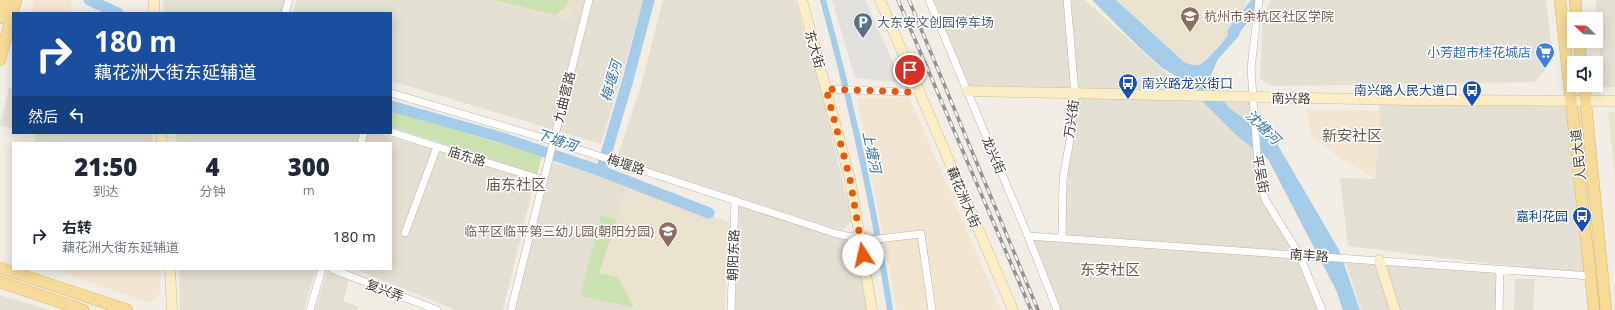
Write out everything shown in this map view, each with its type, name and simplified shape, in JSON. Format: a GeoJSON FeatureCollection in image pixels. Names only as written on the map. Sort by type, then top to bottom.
{"type":"FeatureCollection","features":[{"type":"Feature","properties":{"kind":"main road"},"geometry":{"type":"LineString","coordinates":[[0,18],[5,0]]}},
{"type":"Feature","properties":{"kind":"main road"},"geometry":{"type":"LineString","coordinates":[[13,12],[16,0]]}},
{"type":"Feature","properties":{"kind":"main road","name":"人民大道"},"geometry":{"type":"LineString","coordinates":[[1560,0],[1594,310]]}},
{"type":"Feature","properties":{"kind":"main road"},"geometry":{"type":"LineString","coordinates":[[1575,0],[1576,12]]}},
{"type":"Feature","properties":{"kind":"main road"},"geometry":{"type":"LineString","coordinates":[[0,60],[12,15]]}},
{"type":"Feature","properties":{"kind":"main road","name":"人民大道"},"geometry":{"type":"LineString","coordinates":[[1584,92],[1606,310]]}},
{"type":"Feature","properties":{"kind":"main road"},"geometry":{"type":"LineString","coordinates":[[0,268],[127,310]]}},
{"type":"Feature","properties":{"kind":"main road"},"geometry":{"type":"LineString","coordinates":[[0,282],[83,310]]}},
{"type":"Feature","properties":{"kind":"street"},"geometry":{"type":"LineString","coordinates":[[154,0],[154,12]]}},
{"type":"Feature","properties":{"kind":"street"},"geometry":{"type":"LineString","coordinates":[[285,12],[289,0]]}},
{"type":"Feature","properties":{"kind":"street","name":"九曲营路"},"geometry":{"type":"LineString","coordinates":[[511,310],[589,0]]}},
{"type":"Feature","properties":{"kind":"street","name":"东大街"},"geometry":{"type":"LineString","coordinates":[[802,0],[850,179],[862,239],[872,310]]}},
{"type":"Feature","properties":{"kind":"street","name":"藕花洲大街"},"geometry":{"type":"LineString","coordinates":[[880,0],[1008,310]]}},
{"type":"Feature","properties":{"kind":"street","name":"龙兴街"},"geometry":{"type":"LineString","coordinates":[[929,0],[1028,236],[1057,310]]}},
{"type":"Feature","properties":{"kind":"street","name":"万兴街"},"geometry":{"type":"LineString","coordinates":[[1062,238],[1063,179],[1072,128],[1075,94],[1067,0]]}},
{"type":"Feature","properties":{"kind":"street","name":"平吴街"},"geometry":{"type":"LineString","coordinates":[[1259,0],[1255,22],[1251,68],[1259,180],[1266,201],[1299,254],[1322,310]]}},
{"type":"Feature","properties":{"kind":"street"},"geometry":{"type":"LineString","coordinates":[[826,89],[908,92],[915,86]]}},
{"type":"Feature","properties":{"kind":"street","name":"藕花洲大街"},"geometry":{"type":"LineString","coordinates":[[915,86],[1013,310]]}},
{"type":"Feature","properties":{"kind":"street","name":"南兴路"},"geometry":{"type":"LineString","coordinates":[[967,91],[1223,96],[1254,98],[1615,101]]}},
{"type":"Feature","properties":{"kind":"street","name":"梅堰路"},"geometry":{"type":"LineString","coordinates":[[392,93],[583,150],[837,234],[862,239],[920,234],[932,310]]}},
{"type":"Feature","properties":{"kind":"street","name":"庙东路"},"geometry":{"type":"LineString","coordinates":[[392,132],[544,178]]}},
{"type":"Feature","properties":{"kind":"street"},"geometry":{"type":"LineString","coordinates":[[405,233],[437,147]]}},
{"type":"Feature","properties":{"kind":"street","name":"朝阳东路"},"geometry":{"type":"LineString","coordinates":[[730,310],[736,200]]}},
{"type":"Feature","properties":{"kind":"street","name":"南丰路"},"geometry":{"type":"LineString","coordinates":[[1028,236],[1299,254],[1591,276]]}},
{"type":"Feature","properties":{"kind":"street"},"geometry":{"type":"LineString","coordinates":[[1378,260],[1395,310]]}},
{"type":"Feature","properties":{"kind":"street"},"geometry":{"type":"LineString","coordinates":[[170,270],[172,310]]}},
{"type":"Feature","properties":{"kind":"street"},"geometry":{"type":"LineString","coordinates":[[310,310],[322,270]]}},
{"type":"Feature","properties":{"kind":"street","name":"复兴弄"},"geometry":{"type":"LineString","coordinates":[[335,270],[437,310]]}},
{"type":"Feature","properties":{"kind":"street"},"geometry":{"type":"LineString","coordinates":[[1499,310],[1500,270]]}},
{"type":"Feature","properties":{"kind":"shaded area"},"geometry":{"type":"Polygon","coordinates":[[[34,0],[71,0],[72,12],[31,12],[34,0]]]}},
{"type":"Feature","properties":{"kind":"shaded area"},"geometry":{"type":"Polygon","coordinates":[[[163,0],[285,0],[281,12],[164,12],[163,0]]]}},
{"type":"Feature","properties":{"kind":"shaded area"},"geometry":{"type":"Polygon","coordinates":[[[297,0],[485,0],[571,20],[576,0],[644,0],[601,144],[392,81],[392,12],[293,12],[297,0]]]}},
{"type":"Feature","properties":{"kind":"shaded area"},"geometry":{"type":"Polygon","coordinates":[[[485,0],[576,0],[571,21],[485,0]]]}},
{"type":"Feature","properties":{"kind":"shaded area"},"geometry":{"type":"Polygon","coordinates":[[[663,0],[795,0],[821,90],[852,221],[842,231],[617,158],[641,85],[663,0]]]}},
{"type":"Feature","properties":{"kind":"shaded area","name":"大东安文创园停车场"},"geometry":{"type":"Polygon","coordinates":[[[832,0],[865,0],[902,83],[855,78],[832,0]]]}},
{"type":"Feature","properties":{"kind":"shaded area"},"geometry":{"type":"Polygon","coordinates":[[[929,0],[1085,0],[1192,96],[1254,98],[1257,154],[1266,201],[1299,254],[1322,310],[1057,310],[1028,236],[1062,238],[1075,94],[967,91],[929,0]]]}},
{"type":"Feature","properties":{"kind":"shaded area","name":"杭州市余杭区社区学院"},"geometry":{"type":"Polygon","coordinates":[[[1116,0],[1246,0],[1242,18],[1210,56],[1201,64],[1194,66],[1184,62],[1116,0]]]}},
{"type":"Feature","properties":{"kind":"shaded area"},"geometry":{"type":"Polygon","coordinates":[[[1271,0],[1546,0],[1553,60],[1535,82],[1273,86],[1260,79],[1263,15],[1271,0]]]}},
{"type":"Feature","properties":{"kind":"shaded area"},"geometry":{"type":"Polygon","coordinates":[[[1596,0],[1615,0],[1615,87],[1603,87],[1603,56],[1600,56],[1599,48],[1603,48],[1603,12],[1597,12],[1596,0]]]}},
{"type":"Feature","properties":{"kind":"shaded area"},"geometry":{"type":"Polygon","coordinates":[[[9,87],[12,88],[12,129],[0,125],[9,87]]]}},
{"type":"Feature","properties":{"kind":"shaded area"},"geometry":{"type":"Polygon","coordinates":[[[909,97],[1001,310],[897,310],[857,98],[909,97]]]}},
{"type":"Feature","properties":{"kind":"shaded area","name":"嘉利花园"},"geometry":{"type":"Polygon","coordinates":[[[1380,100],[1585,100],[1591,276],[1348,246],[1340,178],[1375,179],[1380,100]]]}},
{"type":"Feature","properties":{"kind":"shaded area"},"geometry":{"type":"Polygon","coordinates":[[[1306,109],[1380,111],[1375,179],[1337,156],[1311,135],[1306,109]]]}},
{"type":"Feature","properties":{"kind":"shaded area"},"geometry":{"type":"Polygon","coordinates":[[[1608,112],[1615,112],[1615,180],[1608,112]]]}},
{"type":"Feature","properties":{"kind":"shaded area"},"geometry":{"type":"Polygon","coordinates":[[[34,134],[148,134],[152,135],[153,142],[35,142],[34,134]]]}},
{"type":"Feature","properties":{"kind":"shaded area"},"geometry":{"type":"Polygon","coordinates":[[[175,134],[379,134],[535,179],[503,310],[456,310],[356,270],[392,270],[392,142],[176,142],[175,134]]]}},
{"type":"Feature","properties":{"kind":"shaded area"},"geometry":{"type":"Polygon","coordinates":[[[551,162],[628,184],[617,219],[601,215],[633,305],[631,310],[513,310],[551,162]]]}},
{"type":"Feature","properties":{"kind":"shaded area","name":"临平区临平第三幼儿园(朝阳分园)"},"geometry":{"type":"Polygon","coordinates":[[[628,184],[730,223],[725,310],[631,310],[633,305],[618,277],[599,273],[628,184]]]}},
{"type":"Feature","properties":{"kind":"shaded area"},"geometry":{"type":"Polygon","coordinates":[[[739,206],[856,242],[868,310],[735,310],[739,206]]]}},
{"type":"Feature","properties":{"kind":"shaded area"},"geometry":{"type":"Polygon","coordinates":[[[1344,258],[1500,270],[1499,310],[1361,310],[1344,258]]]}},
{"type":"Feature","properties":{"kind":"shaded area"},"geometry":{"type":"Polygon","coordinates":[[[160,270],[160,293],[150,303],[57,271],[160,270]]]}},
{"type":"Feature","properties":{"kind":"shaded area"},"geometry":{"type":"Polygon","coordinates":[[[179,270],[316,270],[304,310],[180,310],[179,270]]]}},
{"type":"Feature","properties":{"kind":"shaded area"},"geometry":{"type":"Polygon","coordinates":[[[327,272],[349,280],[343,301],[358,306],[357,310],[315,310],[327,272]]]}},
{"type":"Feature","properties":{"kind":"shaded area"},"geometry":{"type":"Polygon","coordinates":[[[1515,279],[1535,279],[1533,310],[1514,310],[1515,279]]]}},
{"type":"Feature","properties":{"kind":"shaded area"},"geometry":{"type":"Polygon","coordinates":[[[0,295],[6,297],[50,310],[0,310],[0,295]]]}},
{"type":"Feature","properties":{"kind":"green space"},"geometry":{"type":"Polygon","coordinates":[[[494,0],[569,0],[567,6],[555,15],[494,0]]]}},
{"type":"Feature","properties":{"kind":"green space"},"geometry":{"type":"Polygon","coordinates":[[[392,111],[542,156],[537,174],[392,127],[392,111]]]}},
{"type":"Feature","properties":{"kind":"green space"},"geometry":{"type":"Polygon","coordinates":[[[601,215],[617,219],[599,273],[618,277],[633,305],[632,307],[580,296],[601,215]]]}},
{"type":"Feature","properties":{"kind":"water"},"geometry":{"type":"Polygon","coordinates":[[[1092,0],[1116,0],[1184,62],[1193,65],[1203,63],[1242,18],[1239,36],[1218,59],[1211,75],[1212,85],[1229,108],[1276,142],[1339,250],[1360,310],[1343,310],[1336,290],[1268,159],[1237,136],[1180,79],[1161,67],[1092,0]]]}},
{"type":"Feature","properties":{"kind":"waterway","name":"下塘河"},"geometry":{"type":"LineString","coordinates":[[89,0],[116,12]]}},
{"type":"Feature","properties":{"kind":"waterway","name":"梅堰河"},"geometry":{"type":"LineString","coordinates":[[601,171],[627,83],[649,0]]}},
{"type":"Feature","properties":{"kind":"waterway","name":"上塘河"},"geometry":{"type":"LineString","coordinates":[[823,0],[861,154],[877,232],[890,310]]}},
{"type":"Feature","properties":{"kind":"waterway"},"geometry":{"type":"LineString","coordinates":[[1233,32],[1258,0]]}},
{"type":"Feature","properties":{"kind":"waterway","name":"下塘河"},"geometry":{"type":"LineString","coordinates":[[392,106],[503,138],[601,171],[709,213]]}},
{"type":"Feature","properties":{"kind":"railway"},"geometry":{"type":"LineString","coordinates":[[898,0],[1031,310]]}},
{"type":"Feature","properties":{"kind":"railway"},"geometry":{"type":"LineString","coordinates":[[909,0],[1038,310]]}},
{"type":"Feature","properties":{"kind":"place","name":"杭州市余杭区社区学院"},"geometry":{"type":"Point","coordinates":[1190,33]}},
{"type":"Feature","properties":{"kind":"place","name":"大东安文创园停车场"},"geometry":{"type":"Point","coordinates":[863,39]}},
{"type":"Feature","properties":{"kind":"place","name":"小芳超市桂花城店"},"geometry":{"type":"Point","coordinates":[1545,69]}},
{"type":"Feature","properties":{"kind":"place","name":"南兴路龙兴街口"},"geometry":{"type":"Point","coordinates":[1128,100]}},
{"type":"Feature","properties":{"kind":"place","name":"南兴路人民大道口"},"geometry":{"type":"Point","coordinates":[1472,107]}},
{"type":"Feature","properties":{"kind":"place","name":"嘉利花园"},"geometry":{"type":"Point","coordinates":[1582,233]}},
{"type":"Feature","properties":{"kind":"place","name":"临平区临平第三幼儿园(朝阳分园)"},"geometry":{"type":"Point","coordinates":[668,248]}},
{"type":"Feature","properties":{"kind":"district","name":"新安社区"},"geometry":{"type":"Point","coordinates":[1352,136]}},
{"type":"Feature","properties":{"kind":"district","name":"庙东社区"},"geometry":{"type":"Point","coordinates":[516,185]}},
{"type":"Feature","properties":{"kind":"district","name":"东安社区"},"geometry":{"type":"Point","coordinates":[1110,270]}},
{"type":"Feature","properties":{"kind":"route"},"geometry":{"type":"LineString","coordinates":[[863,255],[850,179],[826,89],[908,92],[914,87],[915,84],[910,70]]}},
{"type":"Feature","properties":{"kind":"water label","name":"沈塘河"},"geometry":{"type":"Point","coordinates":[1263,127]}}]}
